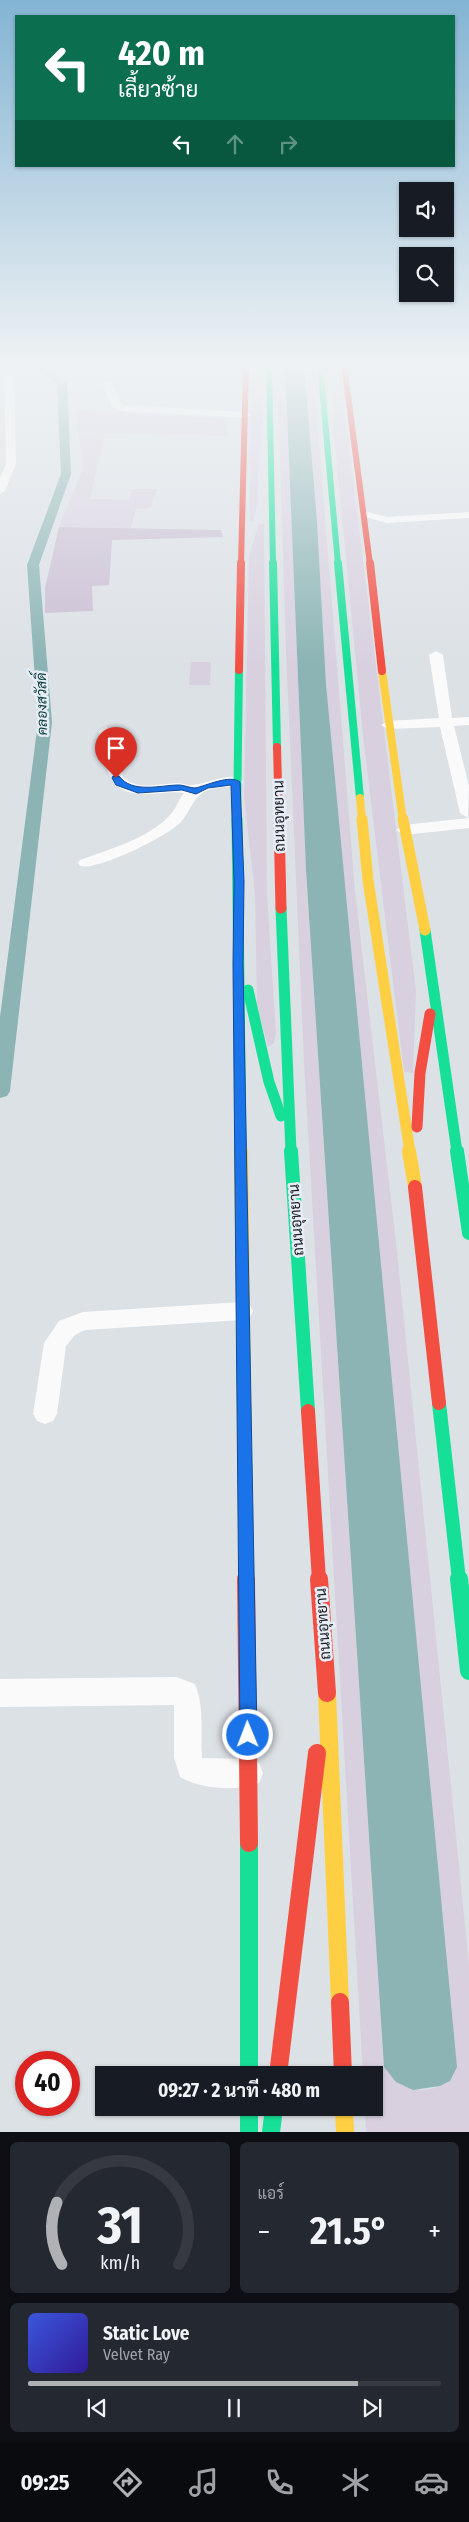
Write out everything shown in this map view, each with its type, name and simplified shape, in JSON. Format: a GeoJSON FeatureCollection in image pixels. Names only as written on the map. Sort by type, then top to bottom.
{"type":"FeatureCollection","features":[{"type":"Feature","properties":{"kind":"main road"},"geometry":{"type":"LineString","coordinates":[[245,464],[236,782],[239,881],[238,964],[249,1773],[249,2066]]}},
{"type":"Feature","properties":{"kind":"main road","name":"ถนนอุทยาน"},"geometry":{"type":"LineString","coordinates":[[271,464],[280,881],[290,1141],[326,1676],[343,2066]]}},
{"type":"Feature","properties":{"kind":"main road"},"geometry":{"type":"LineString","coordinates":[[330,464],[368,880],[414,1180],[469,1671]]}},
{"type":"Feature","properties":{"kind":"main road"},"geometry":{"type":"LineString","coordinates":[[358,464],[388,725],[404,830],[423,916],[469,1232]]}},
{"type":"Feature","properties":{"kind":"main road"},"geometry":{"type":"LineString","coordinates":[[262,507],[271,483]]}},
{"type":"Feature","properties":{"kind":"main road"},"geometry":{"type":"LineString","coordinates":[[242,555],[255,524]]}},
{"type":"Feature","properties":{"kind":"main road"},"geometry":{"type":"LineString","coordinates":[[238,964],[252,1000],[269,1082],[290,1141]]}},
{"type":"Feature","properties":{"kind":"main road"},"geometry":{"type":"LineString","coordinates":[[414,1180],[420,1073],[434,991]]}},
{"type":"Feature","properties":{"kind":"main road"},"geometry":{"type":"LineString","coordinates":[[279,2066],[326,1676]]}},
{"type":"Feature","properties":{"kind":"main road"},"geometry":{"type":"LineString","coordinates":[[249,2116],[249,2132]]}},
{"type":"Feature","properties":{"kind":"main road"},"geometry":{"type":"LineString","coordinates":[[271,2132],[273,2116]]}},
{"type":"Feature","properties":{"kind":"main road"},"geometry":{"type":"LineString","coordinates":[[344,2116],[345,2132]]}},
{"type":"Feature","properties":{"kind":"street"},"geometry":{"type":"LineString","coordinates":[[0,491],[4,474]]}},
{"type":"Feature","properties":{"kind":"street"},"geometry":{"type":"LineString","coordinates":[[365,514],[387,520],[469,515]]}},
{"type":"Feature","properties":{"kind":"street"},"geometry":{"type":"LineString","coordinates":[[404,830],[469,818],[446,721],[436,655]]}},
{"type":"Feature","properties":{"kind":"street"},"geometry":{"type":"LineString","coordinates":[[388,725],[469,721]]}},
{"type":"Feature","properties":{"kind":"street"},"geometry":{"type":"LineString","coordinates":[[106,731],[116,778],[120,783],[138,790],[182,788],[196,791]]}},
{"type":"Feature","properties":{"kind":"street"},"geometry":{"type":"LineString","coordinates":[[86,863],[117,852],[165,828],[176,820],[183,811],[187,798],[196,791],[206,786],[236,782]]}},
{"type":"Feature","properties":{"kind":"street"},"geometry":{"type":"LineString","coordinates":[[45,1414],[55,1343],[67,1328],[83,1320],[242,1311]]}},
{"type":"Feature","properties":{"kind":"street"},"geometry":{"type":"LineString","coordinates":[[0,1692],[176,1691],[185,1694],[188,1702],[186,1756],[190,1767],[199,1772],[249,1773]]}},
{"type":"Feature","properties":{"kind":"shaded area"},"geometry":{"type":"Polygon","coordinates":[[[82,464],[98,464],[90,499],[129,500],[132,489],[157,489],[151,508],[136,509],[131,528],[59,527],[83,469],[82,464]]]}},
{"type":"Feature","properties":{"kind":"shaded area"},"geometry":{"type":"Polygon","coordinates":[[[250,464],[258,464],[258,501],[253,522],[250,522],[250,464]]]}},
{"type":"Feature","properties":{"kind":"shaded area"},"geometry":{"type":"Polygon","coordinates":[[[280,464],[289,464],[306,870],[384,2067],[398,2082],[414,2089],[431,2089],[450,2081],[326,684],[312,464],[321,464],[355,891],[397,1251],[469,1965],[469,2132],[366,2132],[365,2116],[383,2116],[383,2066],[362,2066],[304,1062],[286,651],[280,464]]]}},
{"type":"Feature","properties":{"kind":"shaded area"},"geometry":{"type":"Polygon","coordinates":[[[337,464],[351,464],[416,991],[413,1073],[404,1072],[363,736],[337,464]]]}},
{"type":"Feature","properties":{"kind":"shaded area"},"geometry":{"type":"Polygon","coordinates":[[[259,523],[264,524],[267,894],[276,1033],[274,1043],[268,1047],[257,1006],[255,894],[244,797],[249,556],[259,523]]]}},
{"type":"Feature","properties":{"kind":"shaded area"},"geometry":{"type":"Polygon","coordinates":[[[59,527],[221,530],[223,537],[112,540],[109,585],[92,586],[93,611],[45,613],[45,588],[59,527]]]}},
{"type":"Feature","properties":{"kind":"shaded area"},"geometry":{"type":"Polygon","coordinates":[[[191,662],[211,662],[210,685],[189,685],[191,662]]]}},
{"type":"Feature","properties":{"kind":"water"},"geometry":{"type":"Polygon","coordinates":[[[289,464],[312,464],[326,684],[457,2067],[450,2081],[440,2086],[413,2090],[396,2082],[384,2067],[306,870],[289,464]]]}},
{"type":"Feature","properties":{"kind":"waterway","name":"คลองสวัสดิ์"},"geometry":{"type":"LineString","coordinates":[[0,1091],[45,722],[33,565],[66,474],[66,464]]}},
{"type":"Feature","properties":{"kind":"traffic: fast"},"geometry":{"type":"LineString","coordinates":[[271,464],[277,747]]}},
{"type":"Feature","properties":{"kind":"traffic: fast"},"geometry":{"type":"LineString","coordinates":[[329,464],[360,798]]}},
{"type":"Feature","properties":{"kind":"traffic: fast"},"geometry":{"type":"LineString","coordinates":[[239,670],[236,782],[239,881],[241,1150]]}},
{"type":"Feature","properties":{"kind":"traffic: fast"},"geometry":{"type":"LineString","coordinates":[[281,908],[290,1141],[308,1411]]}},
{"type":"Feature","properties":{"kind":"traffic: fast"},"geometry":{"type":"LineString","coordinates":[[425,930],[469,1233]]}},
{"type":"Feature","properties":{"kind":"traffic: fast"},"geometry":{"type":"LineString","coordinates":[[248,990],[269,1082],[281,1116]]}},
{"type":"Feature","properties":{"kind":"traffic: fast"},"geometry":{"type":"LineString","coordinates":[[439,1403],[469,1671]]}},
{"type":"Feature","properties":{"kind":"traffic: fast"},"geometry":{"type":"LineString","coordinates":[[249,1843],[249,2066]]}},
{"type":"Feature","properties":{"kind":"traffic: fast"},"geometry":{"type":"LineString","coordinates":[[249,2116],[249,2132]]}},
{"type":"Feature","properties":{"kind":"traffic: fast"},"geometry":{"type":"LineString","coordinates":[[271,2132],[273,2116]]}},
{"type":"Feature","properties":{"kind":"traffic: slow"},"geometry":{"type":"LineString","coordinates":[[382,671],[404,830],[425,930]]}},
{"type":"Feature","properties":{"kind":"traffic: slow"},"geometry":{"type":"LineString","coordinates":[[360,798],[368,880],[415,1187]]}},
{"type":"Feature","properties":{"kind":"traffic: slow"},"geometry":{"type":"LineString","coordinates":[[241,1150],[246,1545]]}},
{"type":"Feature","properties":{"kind":"traffic: slow"},"geometry":{"type":"LineString","coordinates":[[327,1693],[340,2002]]}},
{"type":"Feature","properties":{"kind":"traffic: slow"},"geometry":{"type":"LineString","coordinates":[[344,2116],[345,2132]]}},
{"type":"Feature","properties":{"kind":"traffic: jam"},"geometry":{"type":"LineString","coordinates":[[239,670],[244,464]]}},
{"type":"Feature","properties":{"kind":"traffic: jam"},"geometry":{"type":"LineString","coordinates":[[358,464],[382,671]]}},
{"type":"Feature","properties":{"kind":"traffic: jam"},"geometry":{"type":"LineString","coordinates":[[277,747],[281,908]]}},
{"type":"Feature","properties":{"kind":"traffic: jam"},"geometry":{"type":"LineString","coordinates":[[417,1127],[420,1073],[430,1014]]}},
{"type":"Feature","properties":{"kind":"traffic: jam"},"geometry":{"type":"LineString","coordinates":[[415,1187],[439,1403]]}},
{"type":"Feature","properties":{"kind":"traffic: jam"},"geometry":{"type":"LineString","coordinates":[[308,1411],[327,1693]]}},
{"type":"Feature","properties":{"kind":"traffic: jam"},"geometry":{"type":"LineString","coordinates":[[246,1545],[249,1843]]}},
{"type":"Feature","properties":{"kind":"traffic: jam"},"geometry":{"type":"LineString","coordinates":[[279,2066],[317,1753]]}},
{"type":"Feature","properties":{"kind":"traffic: jam"},"geometry":{"type":"LineString","coordinates":[[340,2002],[343,2066]]}},
{"type":"Feature","properties":{"kind":"route"},"geometry":{"type":"LineString","coordinates":[[116,778],[128,788],[138,790],[182,788],[196,791],[206,786],[223,782],[236,782],[239,881],[238,964],[248,1735]]}}]}
